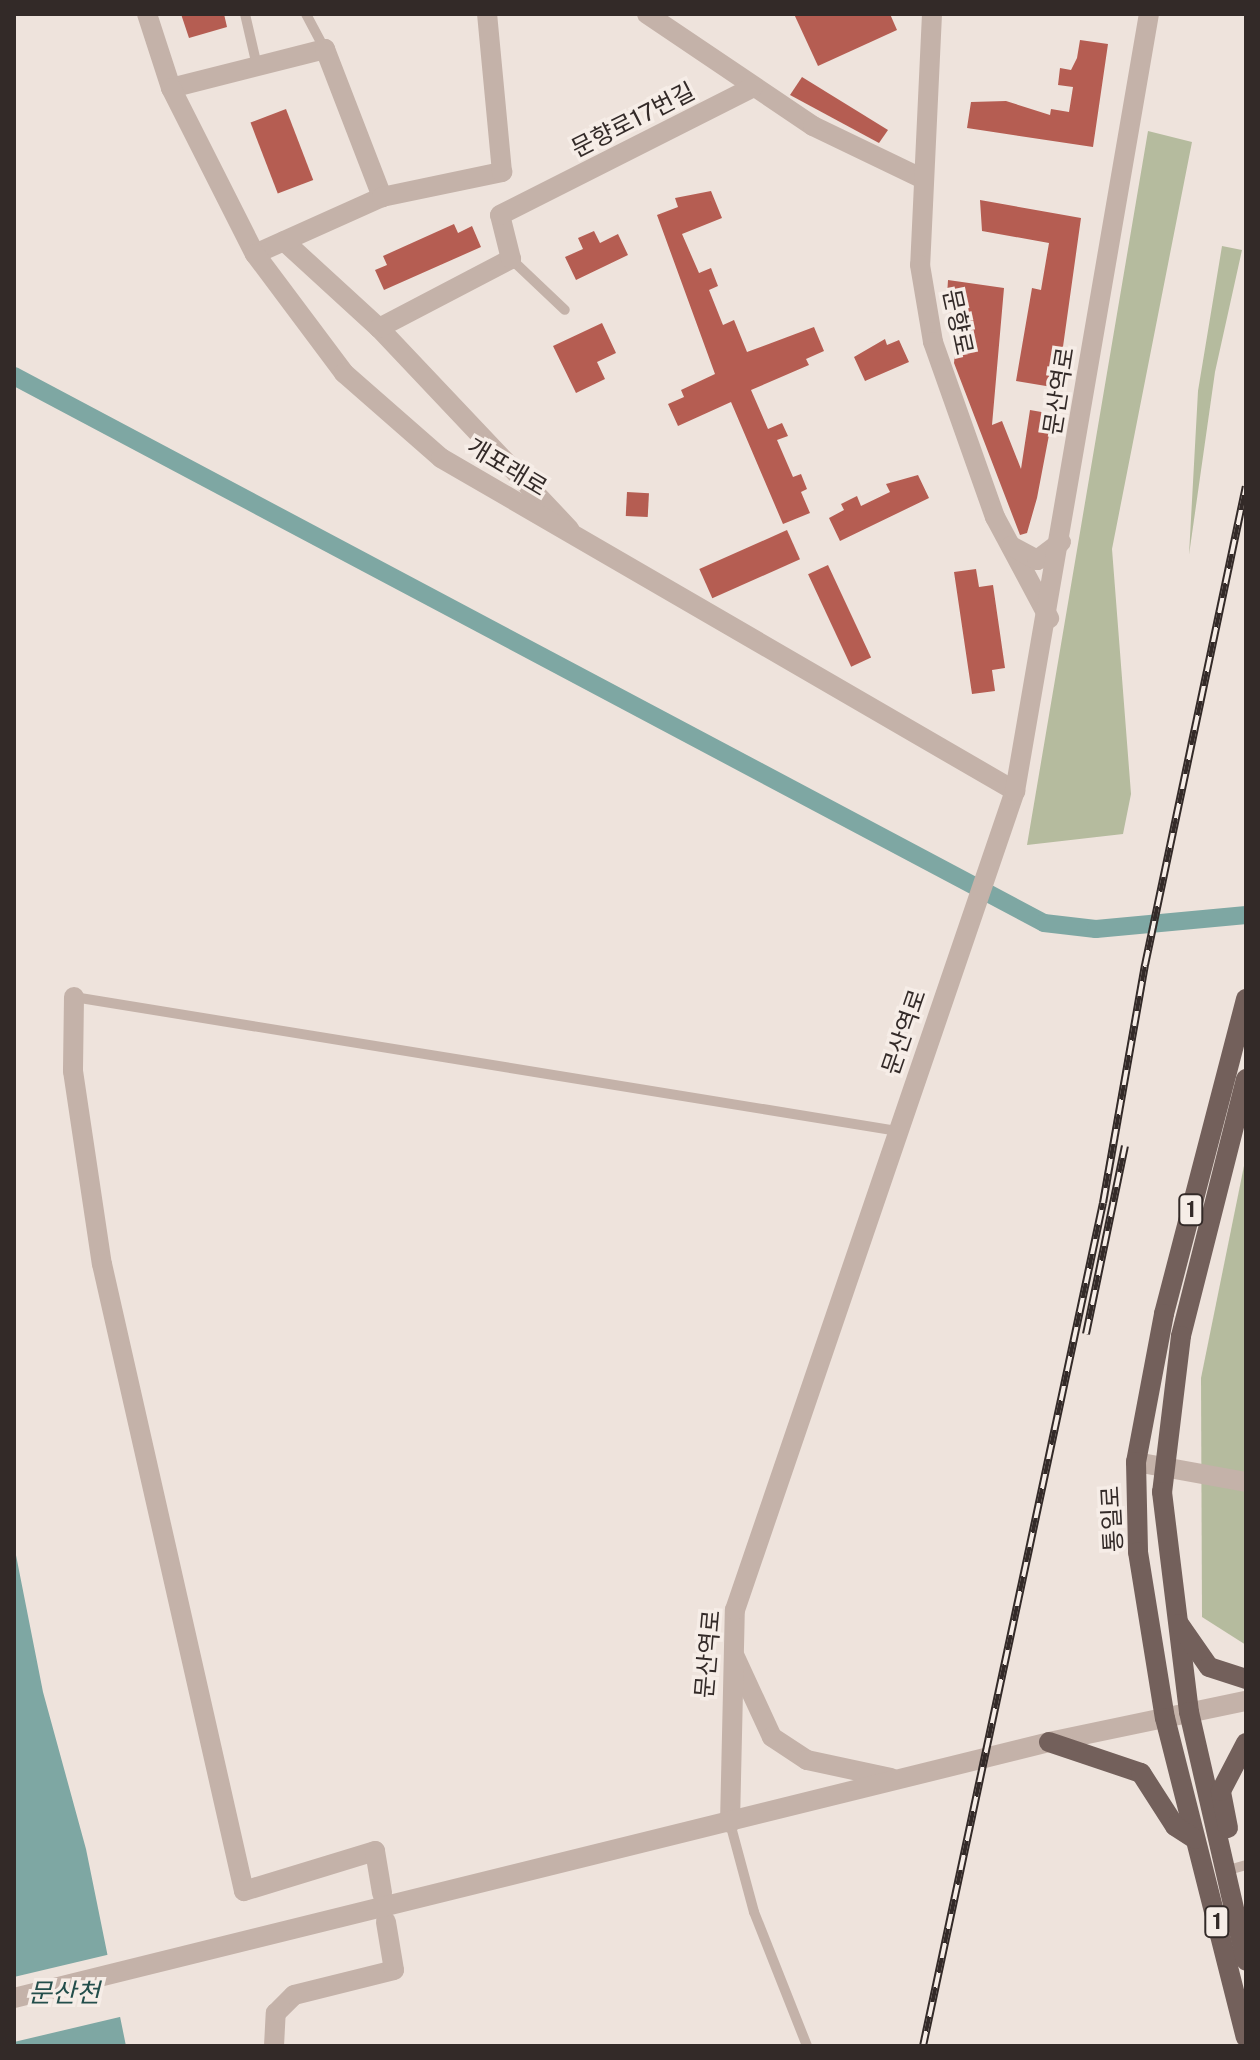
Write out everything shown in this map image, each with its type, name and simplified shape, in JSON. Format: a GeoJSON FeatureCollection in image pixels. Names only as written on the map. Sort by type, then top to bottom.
{"type":"FeatureCollection","features":[{"type":"Feature","properties":{"kind":"main road","name":"통일로"},"geometry":{"type":"LineString","coordinates":[[1246,999],[1164,1314],[1136,1462],[1138,1552],[1165,1718],[1246,2037]]}},
{"type":"Feature","properties":{"kind":"main road","name":"1"},"geometry":{"type":"LineString","coordinates":[[1246,1079],[1181,1336],[1163,1463],[1174,1615],[1189,1712],[1246,1961]]}},
{"type":"Feature","properties":{"kind":"main road"},"geometry":{"type":"LineString","coordinates":[[1174,1615],[1209,1667],[1246,1679]]}},
{"type":"Feature","properties":{"kind":"main road"},"geometry":{"type":"LineString","coordinates":[[1049,1742],[1141,1773],[1175,1826],[1195,1839]]}},
{"type":"Feature","properties":{"kind":"main road"},"geometry":{"type":"LineString","coordinates":[[1224,1866],[1230,1839],[1221,1791],[1246,1743]]}},
{"type":"Feature","properties":{"kind":"street","name":"개포래로"},"geometry":{"type":"LineString","coordinates":[[147,14],[171,88],[255,254],[344,373],[441,458],[586,546],[1015,791]]}},
{"type":"Feature","properties":{"kind":"street"},"geometry":{"type":"LineString","coordinates":[[255,254],[382,197],[502,172],[487,14]]}},
{"type":"Feature","properties":{"kind":"street","name":"문향로17번길"},"geometry":{"type":"LineString","coordinates":[[647,14],[813,126],[921,178]]}},
{"type":"Feature","properties":{"kind":"street","name":"문향로"},"geometry":{"type":"LineString","coordinates":[[932,14],[921,178],[920,265],[933,342],[1010,545],[1049,618]]}},
{"type":"Feature","properties":{"kind":"street","name":"문산역로"},"geometry":{"type":"LineString","coordinates":[[730,1823],[735,1610],[1015,791],[1049,618],[1149,14]]}},
{"type":"Feature","properties":{"kind":"street"},"geometry":{"type":"LineString","coordinates":[[171,88],[325,49],[382,197]]}},
{"type":"Feature","properties":{"kind":"street","name":"문향로17번길"},"geometry":{"type":"LineString","coordinates":[[511,259],[500,215],[753,87]]}},
{"type":"Feature","properties":{"kind":"street"},"geometry":{"type":"LineString","coordinates":[[284,241],[379,328],[586,546]]}},
{"type":"Feature","properties":{"kind":"street"},"geometry":{"type":"LineString","coordinates":[[379,328],[511,259]]}},
{"type":"Feature","properties":{"kind":"street"},"geometry":{"type":"LineString","coordinates":[[1010,545],[1037,560],[1061,542]]}},
{"type":"Feature","properties":{"kind":"street"},"geometry":{"type":"LineString","coordinates":[[74,997],[73,1071],[102,1264],[244,1891],[375,1851],[382,1893]]}},
{"type":"Feature","properties":{"kind":"street"},"geometry":{"type":"LineString","coordinates":[[1136,1462],[1163,1463],[1246,1482]]}},
{"type":"Feature","properties":{"kind":"street"},"geometry":{"type":"LineString","coordinates":[[733,1651],[772,1737],[807,1760],[899,1780]]}},
{"type":"Feature","properties":{"kind":"street"},"geometry":{"type":"LineString","coordinates":[[14,1998],[1049,1742],[1246,1701]]}},
{"type":"Feature","properties":{"kind":"street"},"geometry":{"type":"LineString","coordinates":[[274,2046],[276,2013],[294,1995],[394,1970],[386,1922]]}},
{"type":"Feature","properties":{"kind":"lane"},"geometry":{"type":"LineString","coordinates":[[245,14],[257,66]]}},
{"type":"Feature","properties":{"kind":"lane"},"geometry":{"type":"LineString","coordinates":[[306,14],[325,49]]}},
{"type":"Feature","properties":{"kind":"lane"},"geometry":{"type":"LineString","coordinates":[[511,259],[565,310]]}},
{"type":"Feature","properties":{"kind":"lane"},"geometry":{"type":"LineString","coordinates":[[74,997],[898,1131]]}},
{"type":"Feature","properties":{"kind":"lane"},"geometry":{"type":"LineString","coordinates":[[730,1823],[754,1912],[807,2046]]}},
{"type":"Feature","properties":{"kind":"lane"},"geometry":{"type":"LineString","coordinates":[[1224,1866],[1246,1865]]}},
{"type":"Feature","properties":{"kind":"green space"},"geometry":{"type":"Polygon","coordinates":[[[1148,131],[1192,142],[1112,549],[1131,794],[1123,834],[1027,845],[1148,131]]]}},
{"type":"Feature","properties":{"kind":"green space"},"geometry":{"type":"Polygon","coordinates":[[[1222,246],[1242,250],[1215,372],[1189,555],[1198,391],[1222,246]]]}},
{"type":"Feature","properties":{"kind":"green space"},"geometry":{"type":"Polygon","coordinates":[[[1246,1156],[1246,1645],[1202,1617],[1201,1378],[1246,1156]]]}},
{"type":"Feature","properties":{"kind":"water","name":"문산천"},"geometry":{"type":"Polygon","coordinates":[[[14,1545],[43,1692],[86,1849],[126,2046],[14,2046],[14,1545]]]}},
{"type":"Feature","properties":{"kind":"pier"},"geometry":{"type":"Polygon","coordinates":[[[111,1954],[124,2016],[14,2042],[14,1977],[111,1954]]]}},
{"type":"Feature","properties":{"kind":"building"},"geometry":{"type":"Polygon","coordinates":[[[181,14],[224,14],[227,27],[189,38],[181,14]]]}},
{"type":"Feature","properties":{"kind":"building"},"geometry":{"type":"Polygon","coordinates":[[[794,14],[890,14],[897,30],[818,66],[794,14]]]}},
{"type":"Feature","properties":{"kind":"building"},"geometry":{"type":"Polygon","coordinates":[[[1080,40],[1108,44],[1093,147],[967,128],[971,102],[1006,101],[1050,115],[1051,109],[1069,112],[1073,87],[1058,85],[1060,68],[1071,70],[1080,40]]]}},
{"type":"Feature","properties":{"kind":"building"},"geometry":{"type":"Polygon","coordinates":[[[802,77],[888,130],[879,143],[790,95],[802,77]]]}},
{"type":"Feature","properties":{"kind":"building"},"geometry":{"type":"Polygon","coordinates":[[[286,109],[313,180],[278,194],[251,123],[286,109]]]}},
{"type":"Feature","properties":{"kind":"building"},"geometry":{"type":"Polygon","coordinates":[[[711,191],[722,218],[682,234],[699,273],[711,268],[718,286],[709,290],[723,325],[734,320],[747,352],[814,327],[824,351],[806,359],[809,365],[751,390],[768,429],[782,423],[788,436],[777,440],[793,477],[801,474],[807,489],[801,492],[810,513],[783,524],[731,402],[678,426],[668,404],[684,397],[681,390],[715,374],[657,215],[678,207],[675,198],[711,191]]]}},
{"type":"Feature","properties":{"kind":"building"},"geometry":{"type":"Polygon","coordinates":[[[980,200],[1081,218],[1061,361],[1052,387],[1016,381],[1032,288],[1041,290],[1049,243],[982,231],[980,200]]]}},
{"type":"Feature","properties":{"kind":"building"},"geometry":{"type":"Polygon","coordinates":[[[454,224],[458,233],[472,226],[481,247],[384,290],[375,270],[387,265],[383,256],[454,224]]]}},
{"type":"Feature","properties":{"kind":"building"},"geometry":{"type":"Polygon","coordinates":[[[594,231],[600,243],[618,234],[628,255],[576,280],[565,257],[583,249],[578,238],[594,231]]]}},
{"type":"Feature","properties":{"kind":"building"},"geometry":{"type":"Polygon","coordinates":[[[948,280],[1004,288],[992,425],[1002,421],[1021,469],[1030,410],[1053,414],[1027,533],[1020,535],[954,363],[959,313],[946,312],[948,280]]]}},
{"type":"Feature","properties":{"kind":"building"},"geometry":{"type":"Polygon","coordinates":[[[602,323],[616,353],[597,362],[605,379],[576,393],[553,346],[602,323]]]}},
{"type":"Feature","properties":{"kind":"building"},"geometry":{"type":"Polygon","coordinates":[[[885,339],[887,345],[899,340],[909,362],[865,381],[854,357],[885,339]]]}},
{"type":"Feature","properties":{"kind":"building"},"geometry":{"type":"Polygon","coordinates":[[[918,475],[929,498],[840,541],[829,518],[844,510],[841,504],[857,496],[861,506],[890,492],[886,484],[918,475]]]}},
{"type":"Feature","properties":{"kind":"building"},"geometry":{"type":"Polygon","coordinates":[[[627,492],[649,493],[648,517],[626,516],[627,492]]]}},
{"type":"Feature","properties":{"kind":"building"},"geometry":{"type":"Polygon","coordinates":[[[787,530],[800,559],[712,598],[699,569],[787,530]]]}},
{"type":"Feature","properties":{"kind":"building"},"geometry":{"type":"Polygon","coordinates":[[[828,565],[871,657],[851,667],[808,574],[828,565]]]}},
{"type":"Feature","properties":{"kind":"building"},"geometry":{"type":"Polygon","coordinates":[[[976,569],[979,587],[993,585],[1005,668],[992,670],[995,691],[972,694],[954,572],[976,569]]]}},
{"type":"Feature","properties":{"kind":"waterway"},"geometry":{"type":"LineString","coordinates":[[14,376],[1044,923],[1096,929],[1246,915]]}},
{"type":"Feature","properties":{"kind":"railway"},"geometry":{"type":"LineString","coordinates":[[923,2046],[1103,1203],[1145,965],[1246,487]]}},
{"type":"Feature","properties":{"kind":"railway"},"geometry":{"type":"LineString","coordinates":[[1086,1334],[1125,1146]]}}]}
